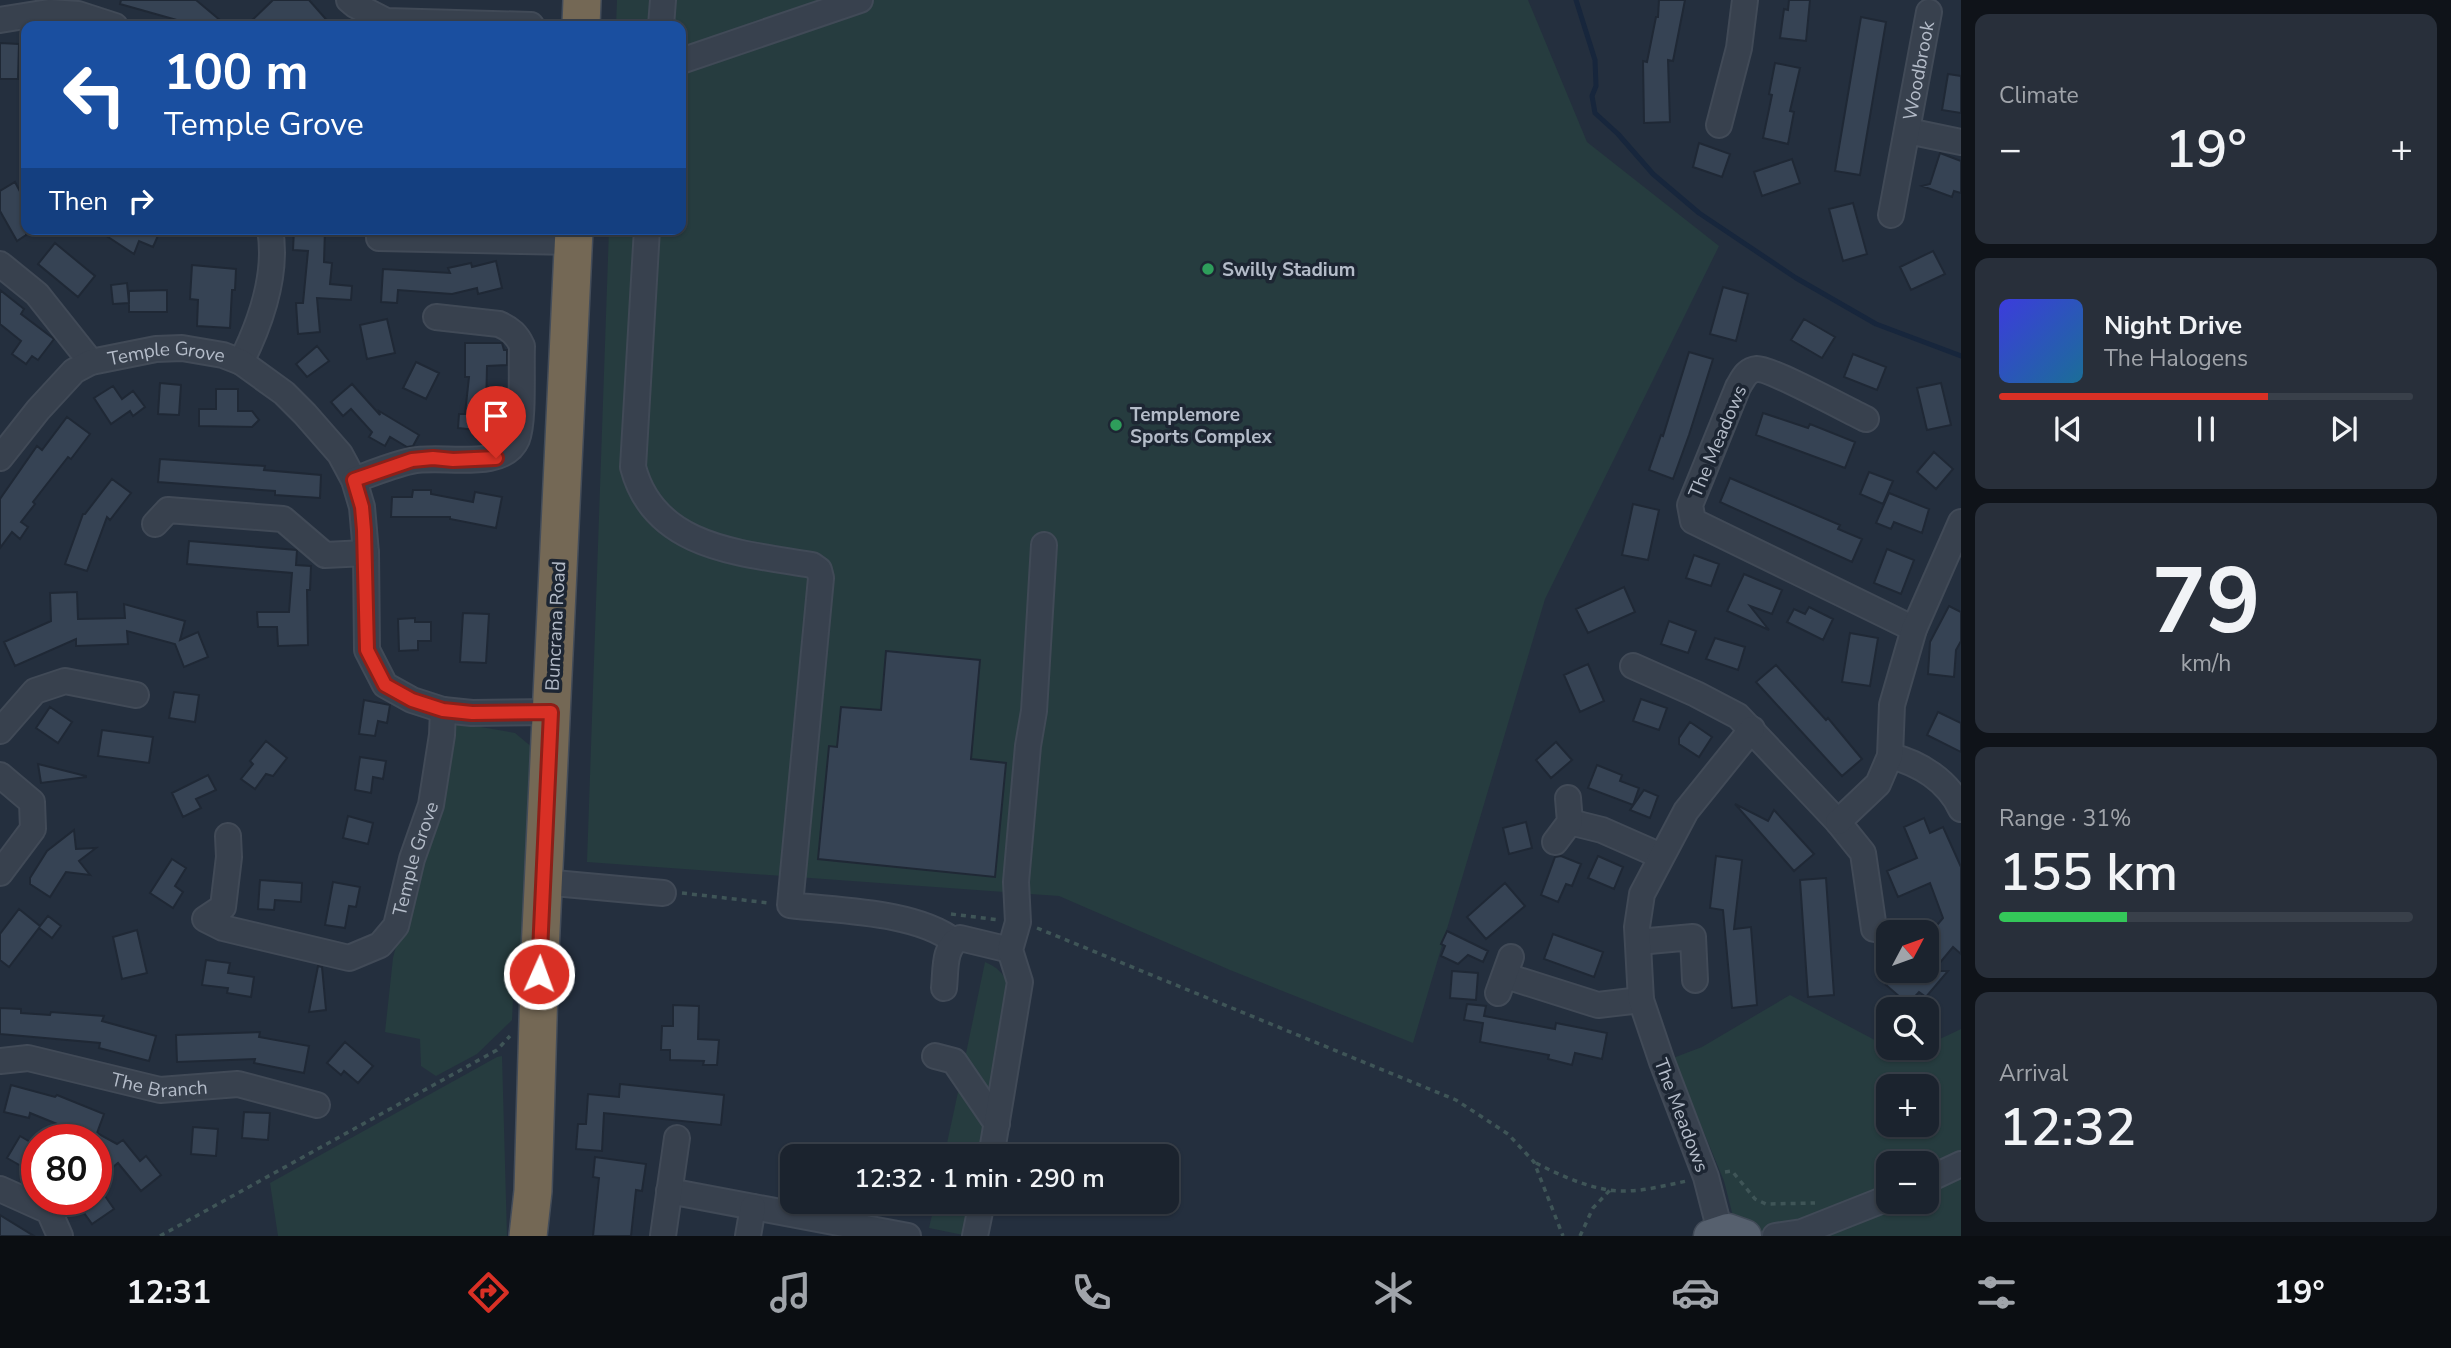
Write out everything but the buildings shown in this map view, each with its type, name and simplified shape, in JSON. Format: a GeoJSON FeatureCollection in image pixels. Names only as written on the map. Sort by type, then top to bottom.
{"type":"FeatureCollection","features":[{"type":"Feature","properties":{"kind":"highway"},"geometry":{"type":"LineString","coordinates":[[581,21],[582,0]]}},
{"type":"Feature","properties":{"kind":"highway","name":"Buncrana Road"},"geometry":{"type":"LineString","coordinates":[[528,1236],[533,1191],[543,882],[574,236]]}},
{"type":"Feature","properties":{"kind":"highway","name":"Buncrana Road"},"geometry":{"type":"LineString","coordinates":[[533,1191],[540,1236]]}},
{"type":"Feature","properties":{"kind":"street"},"geometry":{"type":"LineString","coordinates":[[349,0],[386,21]]}},
{"type":"Feature","properties":{"kind":"street"},"geometry":{"type":"LineString","coordinates":[[661,21],[663,0]]}},
{"type":"Feature","properties":{"kind":"street"},"geometry":{"type":"LineString","coordinates":[[686,59],[860,0]]}},
{"type":"Feature","properties":{"kind":"street"},"geometry":{"type":"LineString","coordinates":[[1719,125],[1739,48],[1745,0]]}},
{"type":"Feature","properties":{"kind":"street"},"geometry":{"type":"LineString","coordinates":[[0,20],[49,6],[100,21]]}},
{"type":"Feature","properties":{"kind":"street","name":"Woodbrook"},"geometry":{"type":"LineString","coordinates":[[1891,215],[1929,12]]}},
{"type":"Feature","properties":{"kind":"street","name":"Woodbrook"},"geometry":{"type":"LineString","coordinates":[[1908,131],[1961,142]]}},
{"type":"Feature","properties":{"kind":"street","name":"Temple Grove"},"geometry":{"type":"LineString","coordinates":[[242,362],[258,328],[272,267],[271,235]]}},
{"type":"Feature","properties":{"kind":"street"},"geometry":{"type":"LineString","coordinates":[[647,235],[633,467],[637,482],[658,514],[696,540],[718,549],[812,565],[819,570],[821,578],[790,905],[911,920],[945,934],[954,941]]}},
{"type":"Feature","properties":{"kind":"street"},"geometry":{"type":"LineString","coordinates":[[379,238],[574,236]]}},
{"type":"Feature","properties":{"kind":"street","name":"Temple Grove"},"geometry":{"type":"LineString","coordinates":[[0,264],[37,295],[91,362]]}},
{"type":"Feature","properties":{"kind":"street"},"geometry":{"type":"LineString","coordinates":[[354,480],[412,460],[496,458],[508,452],[515,443],[520,428],[522,346],[519,338],[499,324],[436,317]]}},
{"type":"Feature","properties":{"kind":"street","name":"Temple Grove"},"geometry":{"type":"LineString","coordinates":[[0,458],[38,410],[74,372],[91,362],[156,349],[182,348],[223,355],[242,362],[264,377],[305,414],[340,454],[354,480],[362,507],[366,553],[367,650],[385,685],[412,700],[443,710],[472,713],[551,712]]}},
{"type":"Feature","properties":{"kind":"street","name":"The Meadows"},"geometry":{"type":"LineString","coordinates":[[1866,419],[1775,374],[1758,369],[1747,373],[1738,387],[1690,505],[1691,513],[1693,521],[1914,629]]}},
{"type":"Feature","properties":{"kind":"street"},"geometry":{"type":"LineString","coordinates":[[155,524],[168,510],[284,519],[325,555],[366,553]]}},
{"type":"Feature","properties":{"kind":"street"},"geometry":{"type":"LineString","coordinates":[[1838,822],[1878,784],[1890,755],[1892,705],[1914,629],[1961,522]]}},
{"type":"Feature","properties":{"kind":"street"},"geometry":{"type":"LineString","coordinates":[[993,1144],[1020,982],[1010,950],[1018,922],[1016,882],[1028,746],[1034,711],[1044,545]]}},
{"type":"Feature","properties":{"kind":"street"},"geometry":{"type":"LineString","coordinates":[[1633,666],[1738,716],[1838,822],[1863,853],[1874,929]]}},
{"type":"Feature","properties":{"kind":"street"},"geometry":{"type":"LineString","coordinates":[[0,732],[35,691],[65,681],[136,695]]}},
{"type":"Feature","properties":{"kind":"street","name":"Temple Grove"},"geometry":{"type":"LineString","coordinates":[[228,836],[229,857],[223,907],[205,919],[223,928],[349,958],[380,945],[396,926],[412,859],[431,805],[442,735],[443,710]]}},
{"type":"Feature","properties":{"kind":"street","name":"The Meadows"},"geometry":{"type":"LineString","coordinates":[[1725,1234],[1641,1000],[1637,927],[1643,894],[1686,811],[1752,729]]}},
{"type":"Feature","properties":{"kind":"street"},"geometry":{"type":"LineString","coordinates":[[1890,755],[1907,760],[1943,783],[1961,809]]}},
{"type":"Feature","properties":{"kind":"street"},"geometry":{"type":"LineString","coordinates":[[0,775],[32,802],[33,829],[0,873]]}},
{"type":"Feature","properties":{"kind":"street"},"geometry":{"type":"LineString","coordinates":[[1564,821],[1602,830],[1661,856]]}},
{"type":"Feature","properties":{"kind":"street"},"geometry":{"type":"LineString","coordinates":[[543,882],[663,893]]}},
{"type":"Feature","properties":{"kind":"street"},"geometry":{"type":"LineString","coordinates":[[1638,942],[1693,937],[1695,979]]}},
{"type":"Feature","properties":{"kind":"street"},"geometry":{"type":"LineString","coordinates":[[944,988],[947,958],[954,941],[960,938],[1010,950]]}},
{"type":"Feature","properties":{"kind":"street"},"geometry":{"type":"LineString","coordinates":[[1505,975],[1598,1005],[1641,1000]]}},
{"type":"Feature","properties":{"kind":"street"},"geometry":{"type":"LineString","coordinates":[[935,1056],[954,1061],[997,1124]]}},
{"type":"Feature","properties":{"kind":"street","name":"The Branch"},"geometry":{"type":"LineString","coordinates":[[0,1062],[28,1058],[160,1090],[238,1084],[317,1105]]}},
{"type":"Feature","properties":{"kind":"street"},"geometry":{"type":"LineString","coordinates":[[663,1236],[677,1138]]}},
{"type":"Feature","properties":{"kind":"street"},"geometry":{"type":"LineString","coordinates":[[1939,1174],[1961,1164]]}},
{"type":"Feature","properties":{"kind":"street"},"geometry":{"type":"LineString","coordinates":[[0,1189],[49,1212],[60,1236]]}},
{"type":"Feature","properties":{"kind":"street"},"geometry":{"type":"LineString","coordinates":[[669,1191],[898,1235]]}},
{"type":"Feature","properties":{"kind":"street"},"geometry":{"type":"LineString","coordinates":[[1775,1236],[1799,1234],[1876,1203]]}},
{"type":"Feature","properties":{"kind":"street"},"geometry":{"type":"LineString","coordinates":[[748,1236],[753,1207]]}},
{"type":"Feature","properties":{"kind":"street"},"geometry":{"type":"LineString","coordinates":[[975,1236],[980,1214]]}},
{"type":"Feature","properties":{"kind":"path"},"geometry":{"type":"LineString","coordinates":[[663,893],[680,892],[790,905]]}},
{"type":"Feature","properties":{"kind":"path"},"geometry":{"type":"LineString","coordinates":[[911,920],[952,914],[1018,922],[1043,930],[1456,1100],[1508,1134],[1535,1161],[1563,1236]]}},
{"type":"Feature","properties":{"kind":"path"},"geometry":{"type":"LineString","coordinates":[[160,1236],[486,1056],[511,1035]]}},
{"type":"Feature","properties":{"kind":"path"},"geometry":{"type":"LineString","coordinates":[[1580,1236],[1593,1208],[1610,1190]]}},
{"type":"Feature","properties":{"kind":"green space","name":"Templemore Sports Complex"},"geometry":{"type":"Polygon","coordinates":[[[617,0],[1528,0],[1587,142],[1719,246],[1545,599],[1413,1043],[1230,970],[1059,896],[587,862],[609,235],[686,235],[686,21],[616,21],[617,0]]]}},
{"type":"Feature","properties":{"kind":"green space"},"geometry":{"type":"Polygon","coordinates":[[[458,723],[515,733],[533,748],[534,809],[526,855],[524,906],[528,949],[515,959],[512,1020],[477,1054],[436,1076],[421,1066],[420,1039],[385,1032],[393,958],[453,726],[458,723]]]}},
{"type":"Feature","properties":{"kind":"green space"},"geometry":{"type":"Polygon","coordinates":[[[985,962],[999,971],[1009,985],[995,1102],[965,1058],[985,962]]]}},
{"type":"Feature","properties":{"kind":"green space"},"geometry":{"type":"Polygon","coordinates":[[[1790,995],[1876,1041],[1876,1060],[1939,1060],[1939,1039],[1961,1029],[1961,1236],[1738,1236],[1724,1181],[1673,1058],[1702,1047],[1790,995]]]}},
{"type":"Feature","properties":{"kind":"green space"},"geometry":{"type":"Polygon","coordinates":[[[502,1056],[507,1236],[278,1236],[270,1183],[502,1056]]]}},
{"type":"Feature","properties":{"kind":"green space"},"geometry":{"type":"Polygon","coordinates":[[[960,1083],[987,1118],[983,1144],[947,1144],[960,1083]]]}},
{"type":"Feature","properties":{"kind":"green space"},"geometry":{"type":"Polygon","coordinates":[[[932,1214],[972,1214],[968,1236],[929,1228],[932,1214]]]}},
{"type":"Feature","properties":{"kind":"waterway"},"geometry":{"type":"LineString","coordinates":[[1576,0],[1595,60],[1596,86],[1592,96],[1595,113],[1618,134],[1653,174],[1699,213],[1796,278],[1876,324],[1961,356]]}},
{"type":"Feature","properties":{"kind":"place","name":"Swilly Stadium"},"geometry":{"type":"Point","coordinates":[1208,269]}},
{"type":"Feature","properties":{"kind":"place","name":"Templemore Sports Complex"},"geometry":{"type":"Point","coordinates":[1116,425]}},
{"type":"Feature","properties":{"kind":"route"},"geometry":{"type":"LineString","coordinates":[[496,458],[412,460],[354,480],[362,507],[366,553],[367,650],[385,685],[412,700],[443,710],[472,713],[551,712],[539,974]]}}]}
